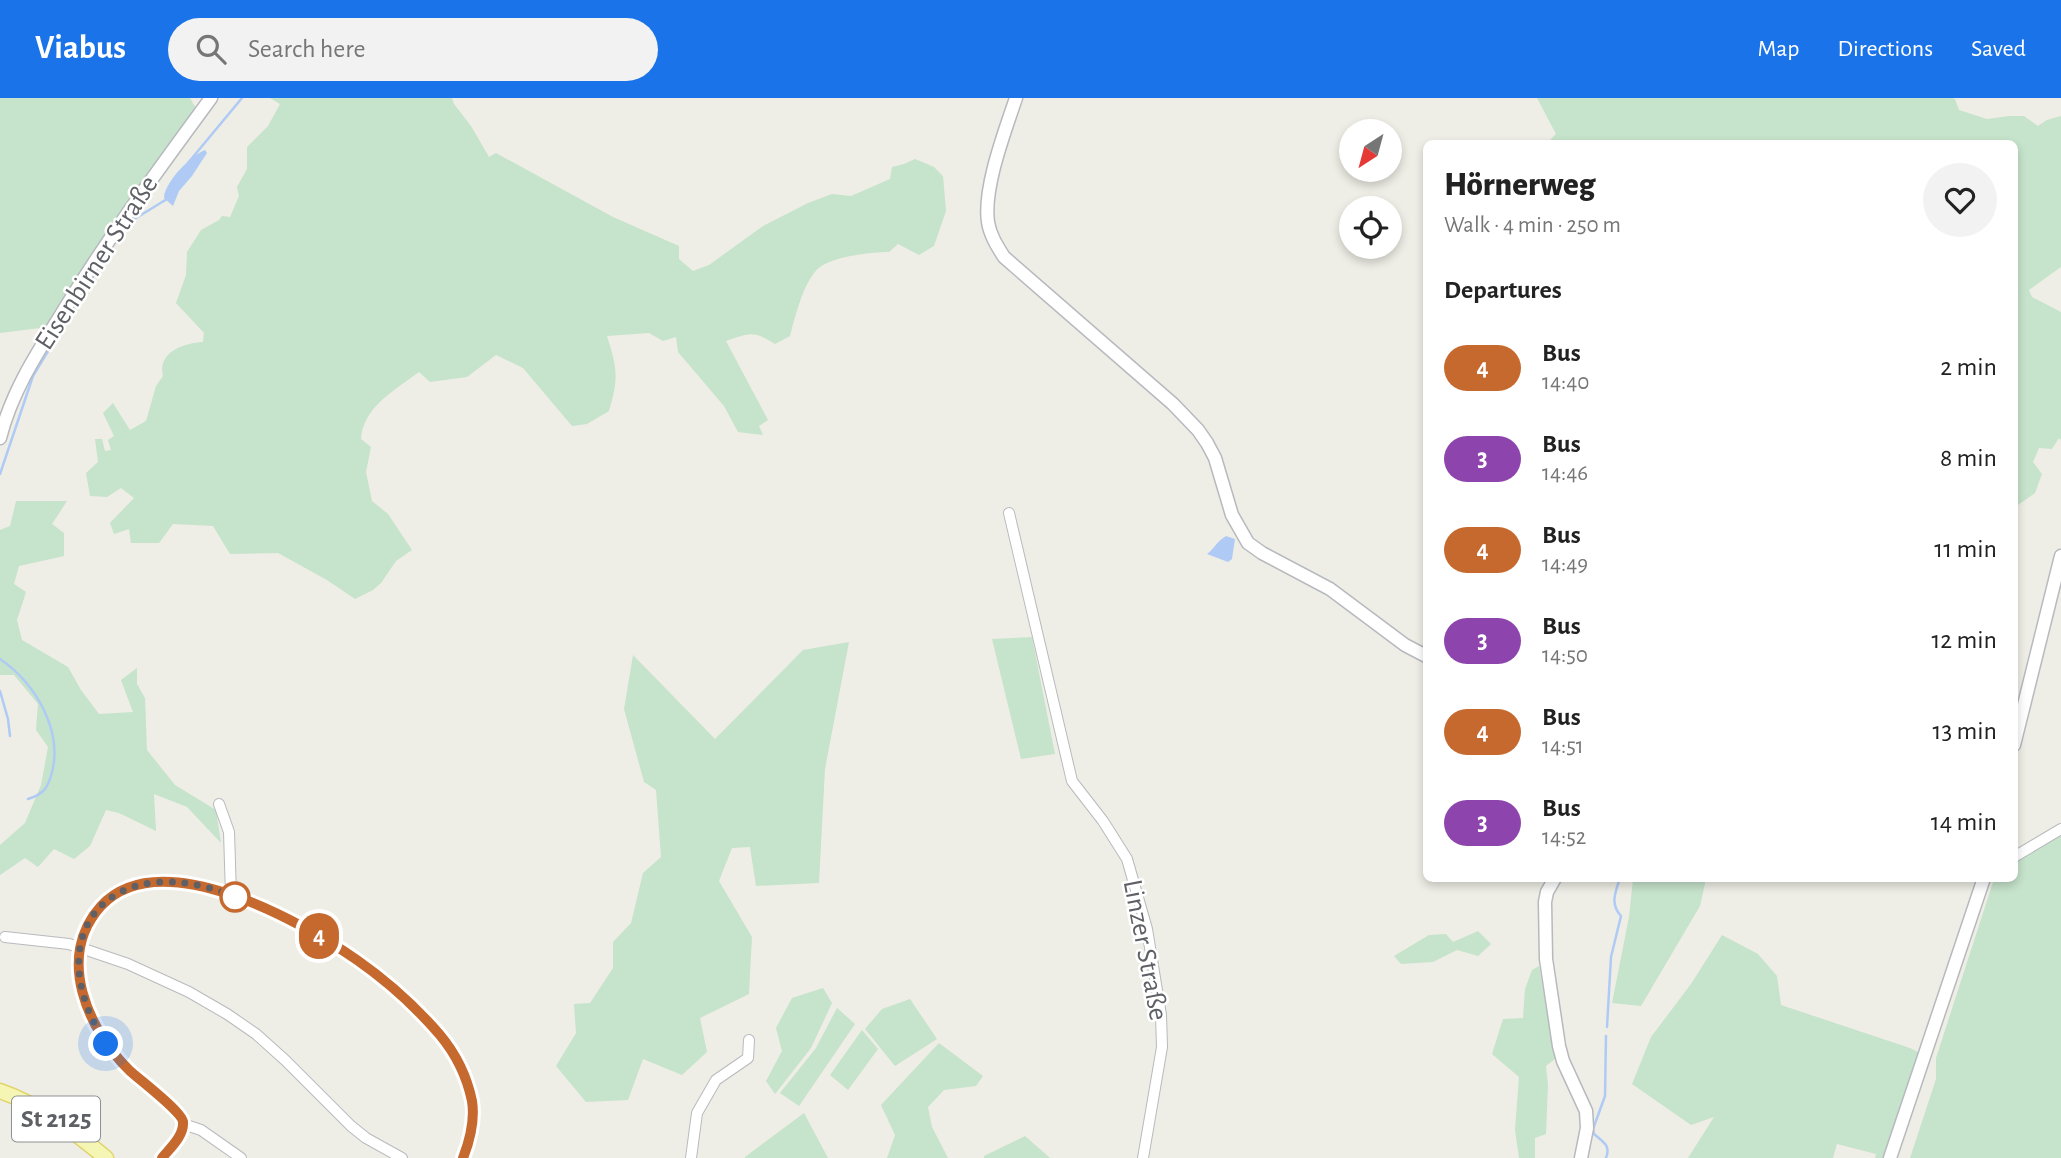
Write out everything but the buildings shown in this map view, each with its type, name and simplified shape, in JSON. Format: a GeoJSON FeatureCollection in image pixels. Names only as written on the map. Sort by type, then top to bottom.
{"type":"FeatureCollection","features":[{"type":"Feature","properties":{"kind":"main road","name":"St 2125"},"geometry":{"type":"LineString","coordinates":[[0,1091],[54,1118],[106,1158]]}},
{"type":"Feature","properties":{"kind":"street","name":"Eisenbirner Straße"},"geometry":{"type":"LineString","coordinates":[[0,438],[8,410],[24,375],[89,268],[211,98]]}},
{"type":"Feature","properties":{"kind":"street"},"geometry":{"type":"LineString","coordinates":[[1016,98],[997,158],[987,209],[991,235],[1004,257],[1173,404],[1198,430],[1214,458],[1232,515],[1248,543],[1330,589],[1405,645],[1423,654]]}},
{"type":"Feature","properties":{"kind":"street","name":"Linzer Straße"},"geometry":{"type":"LineString","coordinates":[[1009,513],[1072,781],[1103,821],[1127,859],[1147,929],[1161,1015],[1162,1047],[1143,1158]]}},
{"type":"Feature","properties":{"kind":"street"},"geometry":{"type":"LineString","coordinates":[[2018,729],[2061,556]]}},
{"type":"Feature","properties":{"kind":"street"},"geometry":{"type":"LineString","coordinates":[[219,804],[229,832],[231,895]]}},
{"type":"Feature","properties":{"kind":"street"},"geometry":{"type":"LineString","coordinates":[[2018,855],[2061,829]]}},
{"type":"Feature","properties":{"kind":"street"},"geometry":{"type":"LineString","coordinates":[[162,1158],[177,1139],[183,1124],[180,1114],[111,1051],[88,1011],[80,983],[79,962],[85,931],[92,917],[108,900],[131,886],[158,881],[187,883],[231,895],[296,923],[358,961],[399,994],[440,1036],[458,1063],[472,1101],[472,1124],[463,1158]]}},
{"type":"Feature","properties":{"kind":"street"},"geometry":{"type":"LineString","coordinates":[[1553,882],[1545,902],[1545,941],[1559,1046],[1586,1111],[1587,1128],[1581,1158]]}},
{"type":"Feature","properties":{"kind":"street"},"geometry":{"type":"LineString","coordinates":[[1890,1158],[1982,882]]}},
{"type":"Feature","properties":{"kind":"street"},"geometry":{"type":"LineString","coordinates":[[5,937],[81,947],[170,982],[234,1018],[271,1046],[357,1131],[402,1158]]}},
{"type":"Feature","properties":{"kind":"street"},"geometry":{"type":"LineString","coordinates":[[691,1158],[697,1113],[716,1080],[748,1058],[749,1040]]}},
{"type":"Feature","properties":{"kind":"street"},"geometry":{"type":"LineString","coordinates":[[183,1124],[201,1130],[241,1158]]}},
{"type":"Feature","properties":{"kind":"green space"},"geometry":{"type":"Polygon","coordinates":[[[0,98],[190,98],[197,110],[48,327],[0,333],[0,98]]]}},
{"type":"Feature","properties":{"kind":"green space"},"geometry":{"type":"Polygon","coordinates":[[[270,98],[452,98],[489,157],[496,153],[613,217],[679,246],[679,259],[693,271],[709,265],[763,226],[808,203],[832,194],[851,196],[890,179],[892,167],[915,159],[934,167],[943,176],[946,211],[934,246],[919,255],[898,244],[889,252],[844,257],[820,267],[805,289],[790,336],[775,344],[751,334],[726,341],[768,420],[759,426],[763,435],[738,432],[724,406],[678,352],[676,337],[663,341],[649,333],[607,336],[616,373],[612,400],[609,411],[587,424],[572,426],[523,368],[496,355],[467,377],[430,382],[419,372],[374,408],[363,428],[361,439],[371,447],[366,472],[372,501],[388,514],[412,550],[396,561],[373,590],[355,599],[278,553],[230,554],[213,526],[173,524],[159,543],[131,543],[129,529],[114,534],[110,523],[134,498],[121,488],[107,497],[90,496],[86,473],[98,462],[95,439],[102,439],[105,451],[111,450],[108,440],[114,436],[103,413],[113,403],[130,430],[146,421],[168,355],[188,344],[203,342],[204,333],[176,303],[186,275],[187,252],[201,230],[222,216],[230,217],[239,196],[237,187],[247,169],[247,147],[268,126],[280,104],[270,98]]]}},
{"type":"Feature","properties":{"kind":"green space"},"geometry":{"type":"Polygon","coordinates":[[[1537,98],[1952,98],[1959,110],[1987,119],[2024,116],[2038,126],[2061,116],[2061,267],[2029,290],[2032,297],[2061,312],[2061,440],[2059,438],[2052,449],[2039,448],[2033,462],[2042,474],[2035,493],[2018,505],[2018,140],[1550,140],[1556,134],[1537,98]]]}},
{"type":"Feature","properties":{"kind":"green space"},"geometry":{"type":"Polygon","coordinates":[[[16,501],[67,501],[52,524],[64,533],[64,556],[19,566],[14,584],[26,592],[17,620],[22,640],[68,667],[99,714],[133,712],[121,680],[137,668],[137,684],[145,698],[147,750],[175,785],[216,810],[221,843],[187,807],[154,794],[156,831],[119,813],[106,810],[90,846],[74,859],[54,849],[38,867],[25,858],[0,875],[0,845],[25,823],[41,785],[48,747],[36,730],[38,704],[14,675],[0,675],[0,530],[10,526],[16,501]]]}},
{"type":"Feature","properties":{"kind":"green space"},"geometry":{"type":"Polygon","coordinates":[[[1032,637],[1055,754],[1021,759],[992,639],[1032,637]]]}},
{"type":"Feature","properties":{"kind":"green space"},"geometry":{"type":"Polygon","coordinates":[[[849,642],[825,769],[819,883],[756,886],[750,847],[732,848],[719,881],[752,937],[749,994],[700,1018],[707,1052],[682,1075],[643,1059],[628,1100],[586,1102],[556,1066],[576,1033],[574,1004],[590,1003],[613,968],[613,942],[631,923],[643,873],[661,857],[656,790],[644,782],[624,709],[633,655],[715,739],[803,650],[849,642]]]}},
{"type":"Feature","properties":{"kind":"green space"},"geometry":{"type":"Polygon","coordinates":[[[2061,833],[2061,1158],[1910,1158],[1936,1079],[1936,1058],[1993,882],[2018,882],[2018,860],[2061,833]]]}},
{"type":"Feature","properties":{"kind":"green space"},"geometry":{"type":"Polygon","coordinates":[[[1633,882],[1705,882],[1700,906],[1641,1006],[1612,1003],[1629,917],[1633,882]]]}},
{"type":"Feature","properties":{"kind":"green space"},"geometry":{"type":"Polygon","coordinates":[[[1478,931],[1491,944],[1478,956],[1457,950],[1433,962],[1401,964],[1394,956],[1429,935],[1446,934],[1453,942],[1478,931]]]}},
{"type":"Feature","properties":{"kind":"green space"},"geometry":{"type":"Polygon","coordinates":[[[1722,935],[1758,954],[1777,976],[1781,1005],[1920,1053],[1886,1158],[1875,1158],[1876,1154],[1837,1144],[1833,1158],[1688,1158],[1714,1117],[1691,1125],[1632,1084],[1651,1037],[1691,984],[1722,935]]]}},
{"type":"Feature","properties":{"kind":"green space"},"geometry":{"type":"Polygon","coordinates":[[[1539,966],[1555,1059],[1546,1066],[1546,1134],[1535,1138],[1535,1158],[1519,1158],[1515,1130],[1519,1077],[1492,1054],[1503,1019],[1523,1018],[1525,989],[1532,970],[1539,966]]]}},
{"type":"Feature","properties":{"kind":"green space"},"geometry":{"type":"Polygon","coordinates":[[[823,988],[832,1003],[811,1048],[775,1094],[766,1081],[782,1051],[776,1028],[792,998],[823,988]]]}},
{"type":"Feature","properties":{"kind":"green space"},"geometry":{"type":"Polygon","coordinates":[[[910,999],[937,1039],[895,1066],[865,1029],[882,1009],[910,999]]]}},
{"type":"Feature","properties":{"kind":"green space"},"geometry":{"type":"Polygon","coordinates":[[[837,1008],[855,1024],[799,1106],[780,1093],[816,1048],[837,1008]]]}},
{"type":"Feature","properties":{"kind":"green space"},"geometry":{"type":"Polygon","coordinates":[[[862,1030],[878,1049],[848,1090],[830,1075],[862,1030]]]}},
{"type":"Feature","properties":{"kind":"green space"},"geometry":{"type":"Polygon","coordinates":[[[939,1043],[983,1076],[976,1086],[944,1090],[928,1107],[932,1127],[948,1158],[887,1158],[895,1135],[881,1105],[939,1043]]]}},
{"type":"Feature","properties":{"kind":"green space"},"geometry":{"type":"Polygon","coordinates":[[[804,1113],[828,1158],[745,1158],[745,1157],[804,1113]]]}},
{"type":"Feature","properties":{"kind":"green space"},"geometry":{"type":"Polygon","coordinates":[[[1025,1136],[1050,1158],[984,1158],[984,1156],[1025,1136]]]}},
{"type":"Feature","properties":{"kind":"water"},"geometry":{"type":"Polygon","coordinates":[[[205,150],[207,153],[179,191],[173,206],[164,198],[168,185],[186,163],[205,150]]]}},
{"type":"Feature","properties":{"kind":"water"},"geometry":{"type":"Polygon","coordinates":[[[1226,536],[1235,539],[1232,559],[1228,562],[1207,554],[1220,541],[1226,536]]]}},
{"type":"Feature","properties":{"kind":"waterway"},"geometry":{"type":"LineString","coordinates":[[188,163],[242,98]]}},
{"type":"Feature","properties":{"kind":"waterway"},"geometry":{"type":"LineString","coordinates":[[128,223],[167,199]]}},
{"type":"Feature","properties":{"kind":"waterway"},"geometry":{"type":"LineString","coordinates":[[0,474],[33,376],[94,275]]}},
{"type":"Feature","properties":{"kind":"waterway"},"geometry":{"type":"LineString","coordinates":[[0,659],[13,669],[35,694],[50,724],[54,756],[52,772],[44,790],[28,799]]}},
{"type":"Feature","properties":{"kind":"waterway"},"geometry":{"type":"LineString","coordinates":[[0,691],[10,736]]}},
{"type":"Feature","properties":{"kind":"waterway"},"geometry":{"type":"LineString","coordinates":[[1607,1027],[1611,957],[1621,916],[1615,903],[1619,882]]}},
{"type":"Feature","properties":{"kind":"waterway"},"geometry":{"type":"LineString","coordinates":[[1606,1036],[1605,1096],[1593,1129],[1594,1134],[1607,1147],[1606,1158]]}},
{"type":"Feature","properties":{"kind":"bus line","name":"4"},"geometry":{"type":"LineString","coordinates":[[162,1158],[177,1139],[183,1124],[182,1118],[111,1051],[88,1011],[78,974],[79,955],[92,917],[108,900],[131,886],[158,881],[187,883],[231,895],[296,923],[358,961],[390,986],[440,1036],[458,1063],[468,1087],[473,1113],[463,1158]]}},
{"type":"Feature","properties":{"kind":"route"},"geometry":{"type":"LineString","coordinates":[[106,1044],[88,1011],[78,974],[83,938],[92,917],[108,900],[131,886],[158,881],[187,883],[235,897]]}}]}
